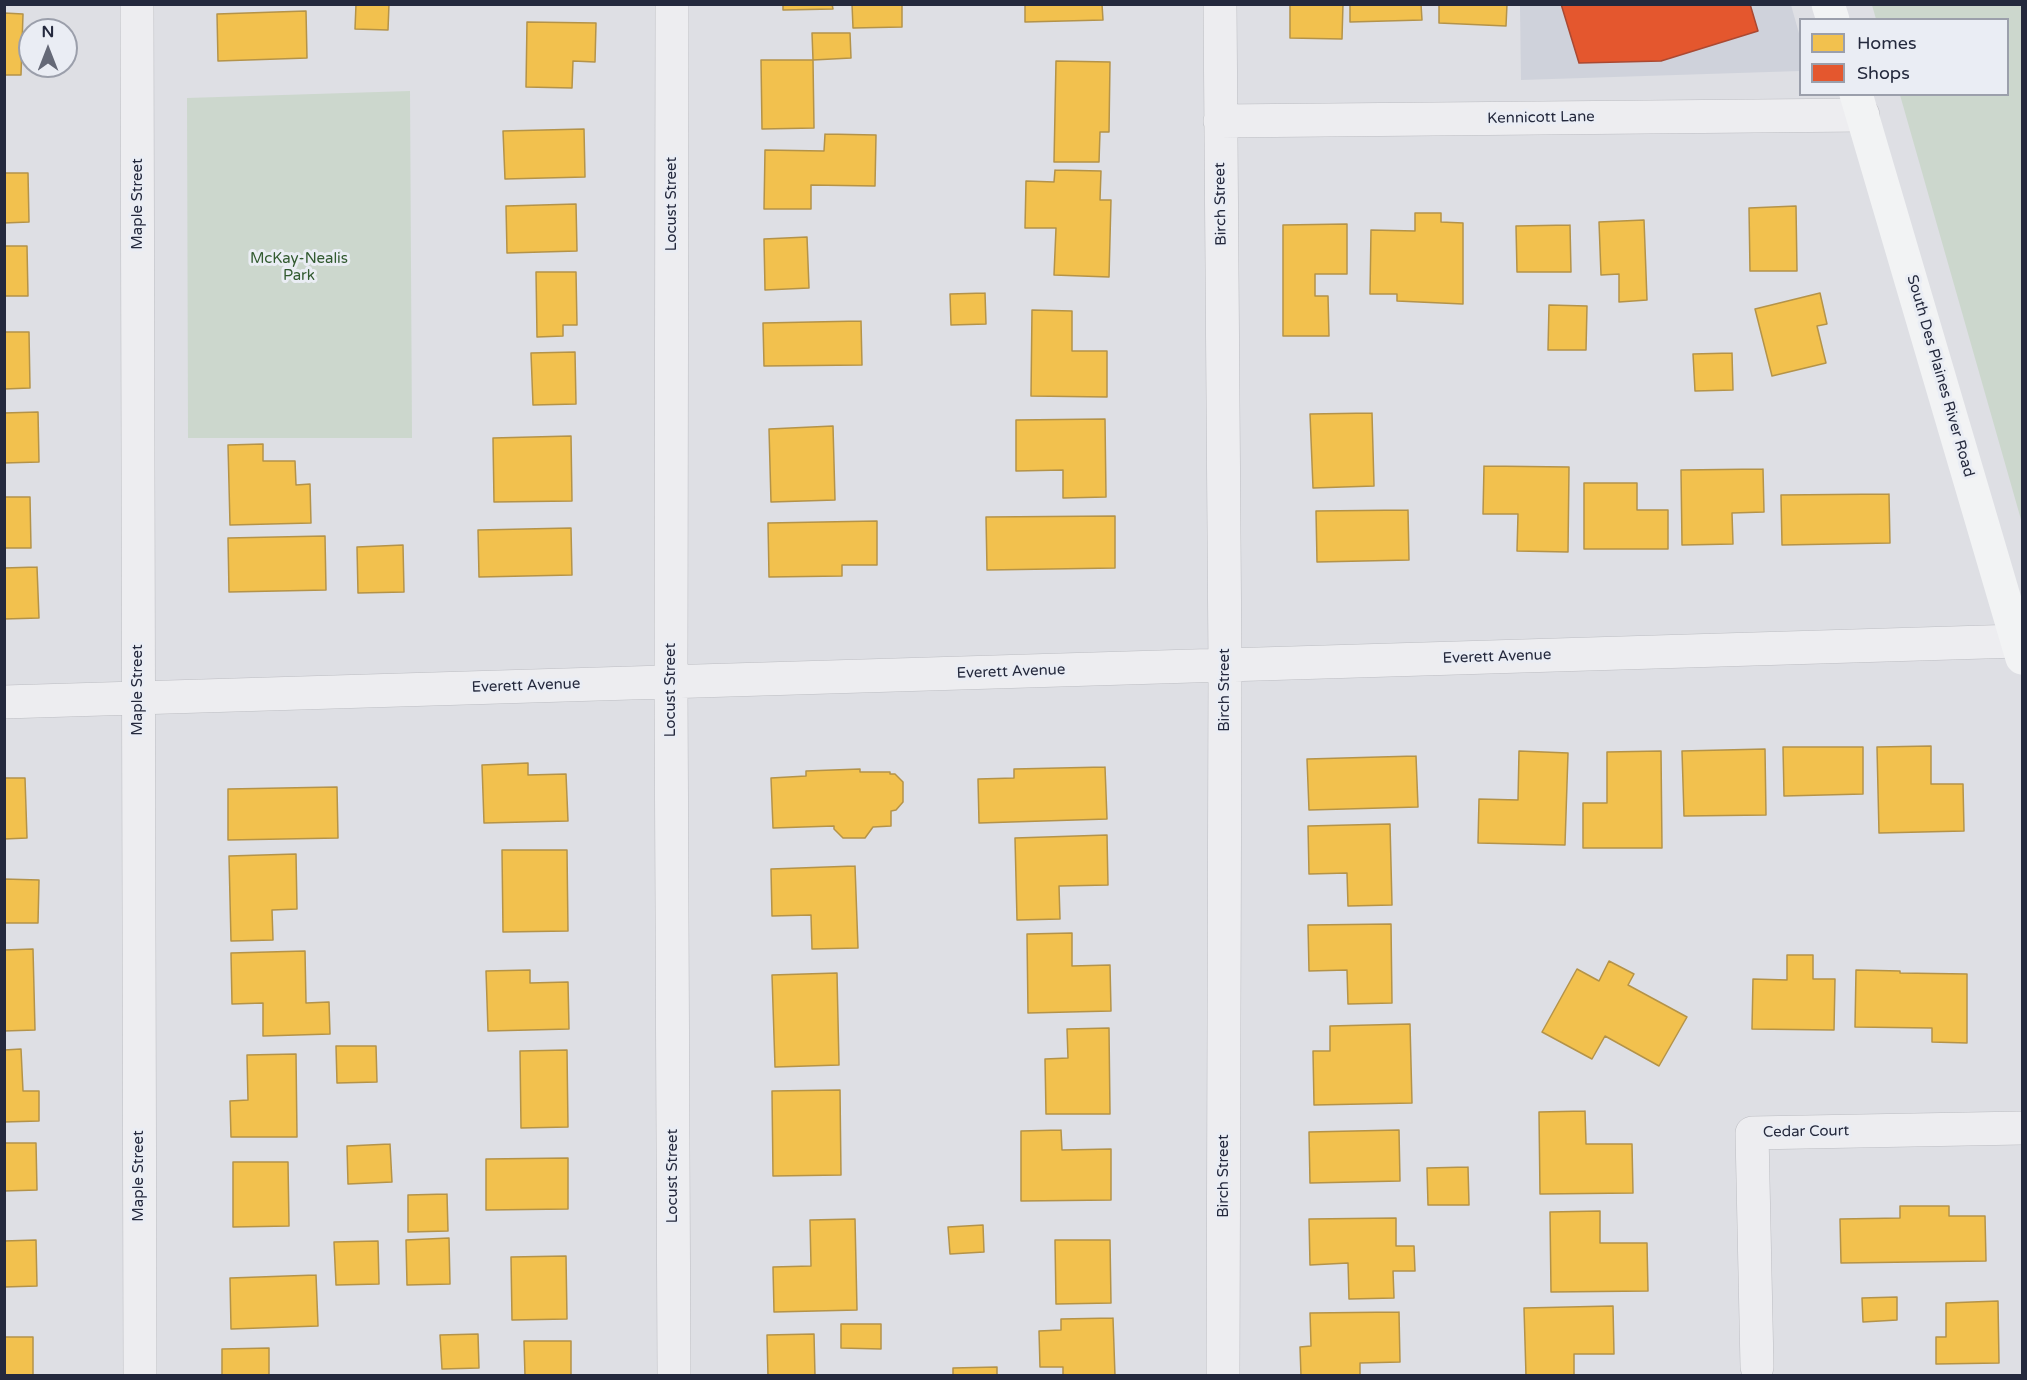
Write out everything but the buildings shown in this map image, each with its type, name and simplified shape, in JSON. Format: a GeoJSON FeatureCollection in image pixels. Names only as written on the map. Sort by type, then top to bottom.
{"type":"FeatureCollection","features":[{"type":"Feature","properties":{"kind":"main road","name":"South Des Plaines River Road"},"geometry":{"type":"LineString","coordinates":[[1860,105],[2020,649]]}},
{"type":"Feature","properties":{"kind":"street","name":"Maple Street"},"geometry":{"type":"LineString","coordinates":[[137,4],[140,1376]]}},
{"type":"Feature","properties":{"kind":"street","name":"Locust Street"},"geometry":{"type":"LineString","coordinates":[[672,4],[671,682],[674,1376]]}},
{"type":"Feature","properties":{"kind":"street","name":"Birch Street"},"geometry":{"type":"LineString","coordinates":[[1220,4],[1225,665],[1223,1376]]}},
{"type":"Feature","properties":{"kind":"street","name":"Kennicott Lane"},"geometry":{"type":"LineString","coordinates":[[1220,121],[1860,105]]}},
{"type":"Feature","properties":{"kind":"street","name":"Everett Avenue"},"geometry":{"type":"LineString","coordinates":[[4,702],[1225,665],[2020,649]]}},
{"type":"Feature","properties":{"kind":"street","name":"Cedar Court"},"geometry":{"type":"LineString","coordinates":[[1757,1367],[1752,1133],[2022,1128]]}},
{"type":"Feature","properties":{"kind":"shaded area"},"geometry":{"type":"Polygon","coordinates":[[[1520,5],[1791,5],[1799,33],[1799,71],[1521,80],[1520,5]]]}},
{"type":"Feature","properties":{"kind":"green space"},"geometry":{"type":"Polygon","coordinates":[[[1872,5],[2022,5],[2022,523],[1900,96],[2009,96],[2009,18],[1876,18],[1872,5]]]}},
{"type":"Feature","properties":{"kind":"green space","name":"McKay-Nealis Park"},"geometry":{"type":"Polygon","coordinates":[[[410,91],[412,438],[188,438],[187,98],[410,91]]]}}]}
